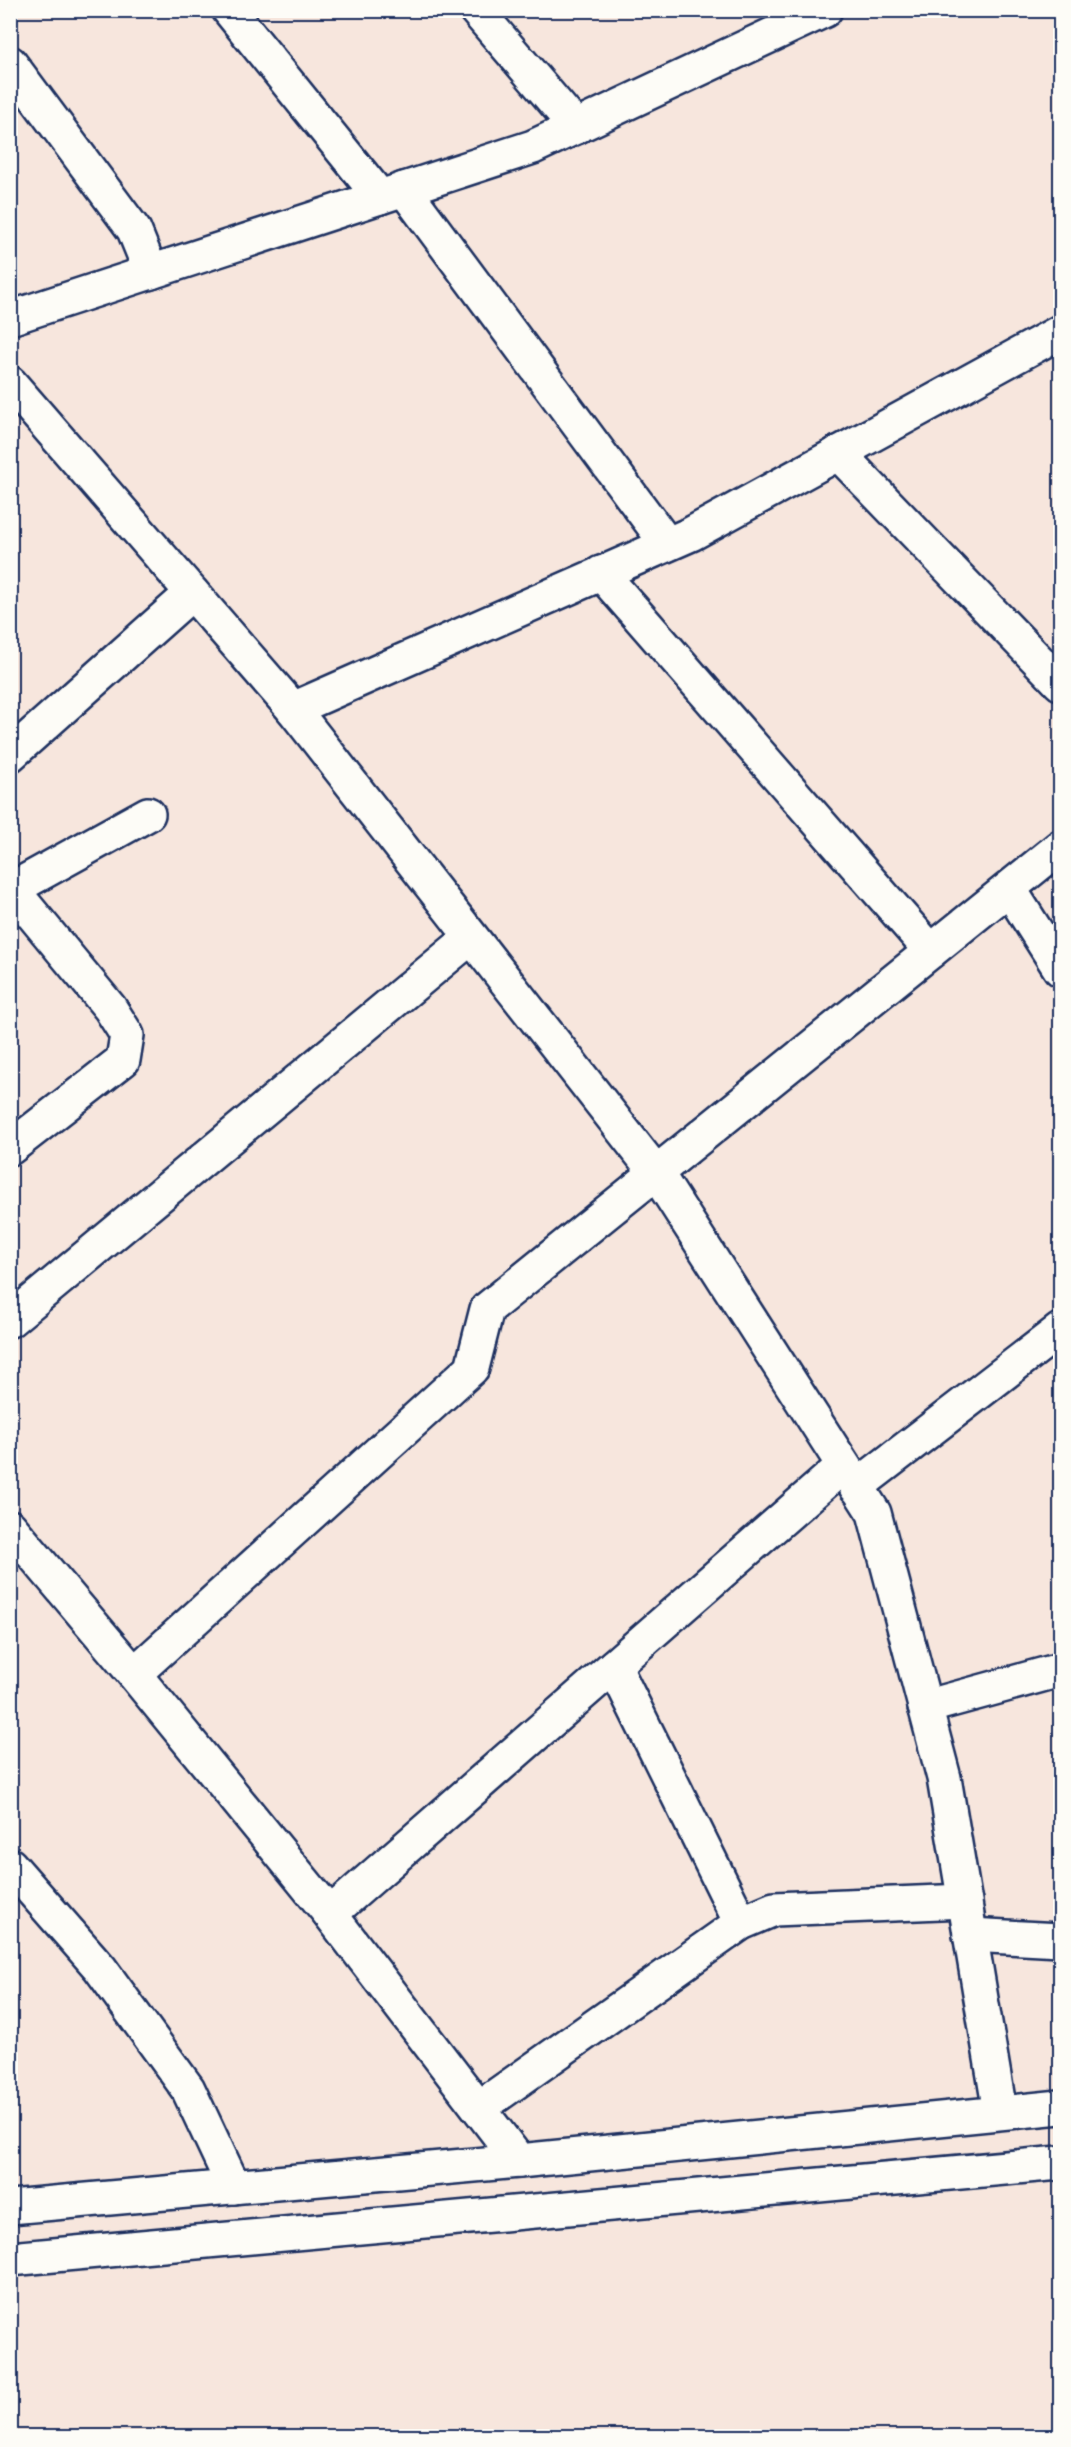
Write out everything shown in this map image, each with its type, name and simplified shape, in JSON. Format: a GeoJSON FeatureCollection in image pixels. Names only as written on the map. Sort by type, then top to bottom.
{"type":"FeatureCollection","features":[{"type":"Feature","properties":{"kind":"street"},"geometry":{"type":"LineString","coordinates":[[229,10],[392,193],[667,544]]}},
{"type":"Feature","properties":{"kind":"street"},"geometry":{"type":"LineString","coordinates":[[476,10],[576,127]]}},
{"type":"Feature","properties":{"kind":"street"},"geometry":{"type":"LineString","coordinates":[[10,318],[533,147],[825,10]]}},
{"type":"Feature","properties":{"kind":"street"},"geometry":{"type":"LineString","coordinates":[[10,63],[134,230],[151,272]]}},
{"type":"Feature","properties":{"kind":"street"},"geometry":{"type":"LineString","coordinates":[[293,709],[691,534],[1060,332]]}},
{"type":"Feature","properties":{"kind":"street"},"geometry":{"type":"LineString","coordinates":[[10,383],[293,709],[657,1174],[874,1513],[944,1778],[1000,2112]]}},
{"type":"Feature","properties":{"kind":"street"},"geometry":{"type":"LineString","coordinates":[[838,453],[1060,683]]}},
{"type":"Feature","properties":{"kind":"street"},"geometry":{"type":"LineString","coordinates":[[601,573],[931,951]]}},
{"type":"Feature","properties":{"kind":"street"},"geometry":{"type":"LineString","coordinates":[[10,754],[192,593]]}},
{"type":"Feature","properties":{"kind":"street"},"geometry":{"type":"LineString","coordinates":[[10,1148],[123,1060],[127,1035],[110,1008],[11,888],[148,814]]}},
{"type":"Feature","properties":{"kind":"street"},"geometry":{"type":"LineString","coordinates":[[134,1674],[472,1368],[487,1309],[1010,890],[1060,847]]}},
{"type":"Feature","properties":{"kind":"street"},"geometry":{"type":"LineString","coordinates":[[1010,890],[1060,969]]}},
{"type":"Feature","properties":{"kind":"street"},"geometry":{"type":"LineString","coordinates":[[10,1320],[470,938]]}},
{"type":"Feature","properties":{"kind":"street"},"geometry":{"type":"LineString","coordinates":[[330,1914],[614,1666],[850,1476],[1060,1330]]}},
{"type":"Feature","properties":{"kind":"street"},"geometry":{"type":"LineString","coordinates":[[10,1527],[134,1674],[330,1914],[519,2161]]}},
{"type":"Feature","properties":{"kind":"street"},"geometry":{"type":"LineString","coordinates":[[614,1666],[741,1923]]}},
{"type":"Feature","properties":{"kind":"street"},"geometry":{"type":"LineString","coordinates":[[925,1707],[1060,1670]]}},
{"type":"Feature","properties":{"kind":"street"},"geometry":{"type":"LineString","coordinates":[[10,1865],[100,1968],[188,2089],[234,2187]]}},
{"type":"Feature","properties":{"kind":"street"},"geometry":{"type":"LineString","coordinates":[[479,2108],[741,1923],[774,1908],[965,1901]]}},
{"type":"Feature","properties":{"kind":"street"},"geometry":{"type":"LineString","coordinates":[[970,1935],[1060,1940]]}},
{"type":"Feature","properties":{"kind":"street"},"geometry":{"type":"LineString","coordinates":[[10,2207],[519,2161],[1060,2107]]}},
{"type":"Feature","properties":{"kind":"street"},"geometry":{"type":"LineString","coordinates":[[10,2259],[1060,2163]]}}]}
